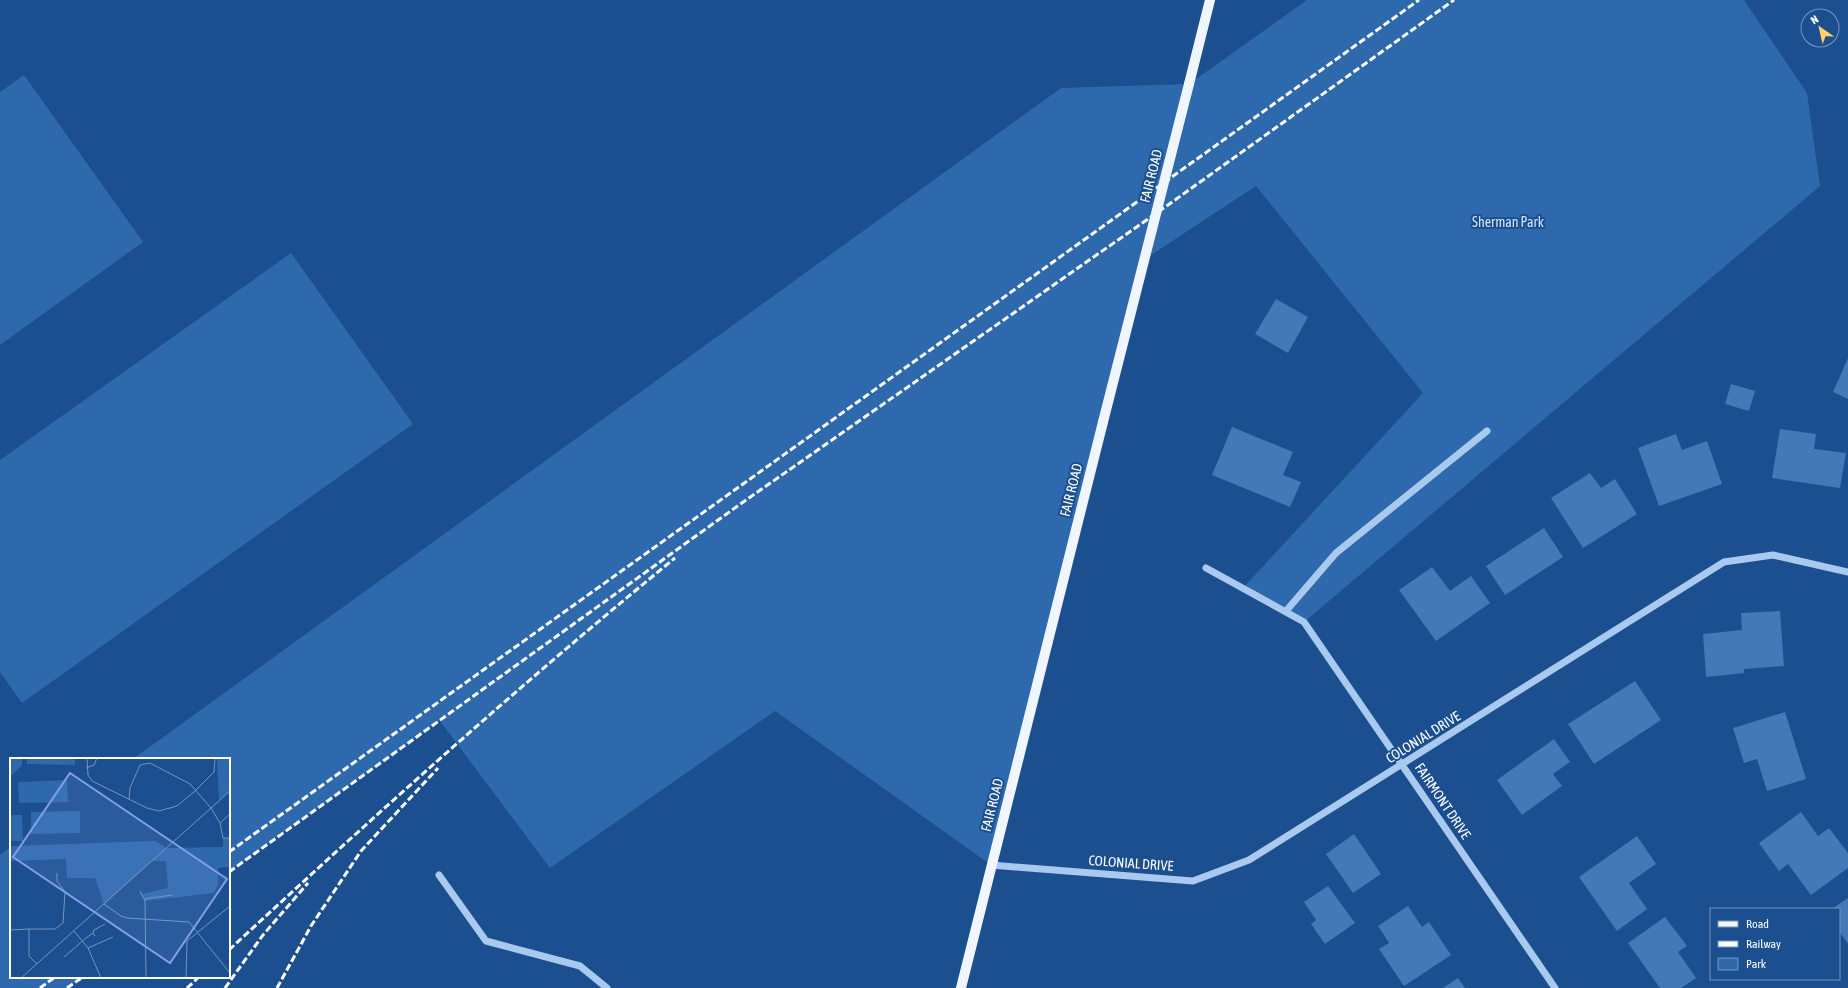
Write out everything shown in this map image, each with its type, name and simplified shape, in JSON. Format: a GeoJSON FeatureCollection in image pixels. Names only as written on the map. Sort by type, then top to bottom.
{"type":"FeatureCollection","features":[{"type":"Feature","properties":{"kind":"main road","name":"FAIR ROAD"},"geometry":{"type":"LineString","coordinates":[[961,988],[1210,0]]}},
{"type":"Feature","properties":{"kind":"street"},"geometry":{"type":"LineString","coordinates":[[1286,611],[1336,553],[1486,431]]}},
{"type":"Feature","properties":{"kind":"street","name":"COLONIAL DRIVE"},"geometry":{"type":"LineString","coordinates":[[991,865],[1193,881],[1249,860],[1724,562],[1773,555],[1848,572]]}},
{"type":"Feature","properties":{"kind":"street","name":"FAIRMONT DRIVE"},"geometry":{"type":"LineString","coordinates":[[1206,568],[1304,622],[1555,988]]}},
{"type":"Feature","properties":{"kind":"street"},"geometry":{"type":"LineString","coordinates":[[439,875],[486,941],[580,966],[607,988]]}},
{"type":"Feature","properties":{"kind":"green space","name":"Sherman Park"},"geometry":{"type":"Polygon","coordinates":[[[1307,0],[1744,0],[1807,93],[1820,186],[1304,622],[1243,588],[1423,393],[1256,186],[1145,259],[991,865],[775,711],[550,868],[440,721],[230,871],[230,758],[134,758],[1061,88],[1189,84],[1307,0]]]}},
{"type":"Feature","properties":{"kind":"green space"},"geometry":{"type":"Polygon","coordinates":[[[24,75],[143,242],[0,345],[0,92],[24,75]]]}},
{"type":"Feature","properties":{"kind":"green space"},"geometry":{"type":"Polygon","coordinates":[[[291,253],[413,424],[22,703],[0,672],[0,460],[291,253]]]}},
{"type":"Feature","properties":{"kind":"green space"},"geometry":{"type":"Polygon","coordinates":[[[10,848],[10,978],[82,978],[67,988],[0,988],[0,855],[10,848]]]}},
{"type":"Feature","properties":{"kind":"building"},"geometry":{"type":"Polygon","coordinates":[[[1276,299],[1308,317],[1288,353],[1255,334],[1276,299]]]}},
{"type":"Feature","properties":{"kind":"building"},"geometry":{"type":"Polygon","coordinates":[[[1848,358],[1848,399],[1833,392],[1848,358]]]}},
{"type":"Feature","properties":{"kind":"building"},"geometry":{"type":"Polygon","coordinates":[[[1731,384],[1755,391],[1749,411],[1725,404],[1731,384]]]}},
{"type":"Feature","properties":{"kind":"building"},"geometry":{"type":"Polygon","coordinates":[[[1232,427],[1293,452],[1283,475],[1301,482],[1290,507],[1212,475],[1232,427]]]}},
{"type":"Feature","properties":{"kind":"building"},"geometry":{"type":"Polygon","coordinates":[[[1780,429],[1816,434],[1814,449],[1846,453],[1840,488],[1772,478],[1780,429]]]}},
{"type":"Feature","properties":{"kind":"building"},"geometry":{"type":"Polygon","coordinates":[[[1676,434],[1682,450],[1707,441],[1722,484],[1659,506],[1638,448],[1676,434]]]}},
{"type":"Feature","properties":{"kind":"building"},"geometry":{"type":"Polygon","coordinates":[[[1590,473],[1601,488],[1615,479],[1637,514],[1583,548],[1551,498],[1590,473]]]}},
{"type":"Feature","properties":{"kind":"building"},"geometry":{"type":"Polygon","coordinates":[[[1544,528],[1563,557],[1505,595],[1486,566],[1544,528]]]}},
{"type":"Feature","properties":{"kind":"building"},"geometry":{"type":"Polygon","coordinates":[[[1432,567],[1450,591],[1471,576],[1490,603],[1436,641],[1399,590],[1432,567]]]}},
{"type":"Feature","properties":{"kind":"building"},"geometry":{"type":"Polygon","coordinates":[[[1780,611],[1784,666],[1744,669],[1744,673],[1706,677],[1703,634],[1742,630],[1741,613],[1780,611]]]}},
{"type":"Feature","properties":{"kind":"building"},"geometry":{"type":"Polygon","coordinates":[[[1635,681],[1661,720],[1594,764],[1568,724],[1635,681]]]}},
{"type":"Feature","properties":{"kind":"building"},"geometry":{"type":"Polygon","coordinates":[[[1785,712],[1806,779],[1767,791],[1757,759],[1744,763],[1733,728],[1785,712]]]}},
{"type":"Feature","properties":{"kind":"building"},"geometry":{"type":"Polygon","coordinates":[[[1554,739],[1570,762],[1553,774],[1562,786],[1522,815],[1497,780],[1554,739]]]}},
{"type":"Feature","properties":{"kind":"building"},"geometry":{"type":"Polygon","coordinates":[[[1801,812],[1818,836],[1829,828],[1848,853],[1848,868],[1811,895],[1788,864],[1779,871],[1759,843],[1801,812]]]}},
{"type":"Feature","properties":{"kind":"building"},"geometry":{"type":"Polygon","coordinates":[[[1354,834],[1381,874],[1353,893],[1326,854],[1354,834]]]}},
{"type":"Feature","properties":{"kind":"building"},"geometry":{"type":"Polygon","coordinates":[[[1637,836],[1656,864],[1629,883],[1647,909],[1617,931],[1579,877],[1637,836]]]}},
{"type":"Feature","properties":{"kind":"building"},"geometry":{"type":"Polygon","coordinates":[[[1328,886],[1355,923],[1325,944],[1311,924],[1316,920],[1304,902],[1328,886]]]}},
{"type":"Feature","properties":{"kind":"building"},"geometry":{"type":"Polygon","coordinates":[[[1848,898],[1848,944],[1840,932],[1840,908],[1833,908],[1848,898]]]}},
{"type":"Feature","properties":{"kind":"building"},"geometry":{"type":"Polygon","coordinates":[[[1408,906],[1422,927],[1429,922],[1451,955],[1404,986],[1379,949],[1389,943],[1378,926],[1408,906]]]}},
{"type":"Feature","properties":{"kind":"building"},"geometry":{"type":"Polygon","coordinates":[[[1665,917],[1687,946],[1678,952],[1696,978],[1681,988],[1660,988],[1628,943],[1665,917]]]}},
{"type":"Feature","properties":{"kind":"building"},"geometry":{"type":"Polygon","coordinates":[[[1458,978],[1465,988],[1443,988],[1458,978]]]}},
{"type":"Feature","properties":{"kind":"railway"},"geometry":{"type":"LineString","coordinates":[[230,851],[1419,0]]}},
{"type":"Feature","properties":{"kind":"railway"},"geometry":{"type":"LineString","coordinates":[[230,871],[739,505],[1168,205],[1454,0]]}},
{"type":"Feature","properties":{"kind":"railway"},"geometry":{"type":"LineString","coordinates":[[230,949],[449,751],[561,653],[675,558]]}},
{"type":"Feature","properties":{"kind":"railway"},"geometry":{"type":"LineString","coordinates":[[277,988],[311,926],[361,851],[438,768]]}},
{"type":"Feature","properties":{"kind":"railway"},"geometry":{"type":"LineString","coordinates":[[225,988],[263,935],[308,883]]}},
{"type":"Feature","properties":{"kind":"railway"},"geometry":{"type":"LineString","coordinates":[[40,988],[54,978]]}},
{"type":"Feature","properties":{"kind":"railway"},"geometry":{"type":"LineString","coordinates":[[67,988],[82,978]]}},
{"type":"Feature","properties":{"kind":"railway"},"geometry":{"type":"LineString","coordinates":[[187,988],[198,978]]}}]}
